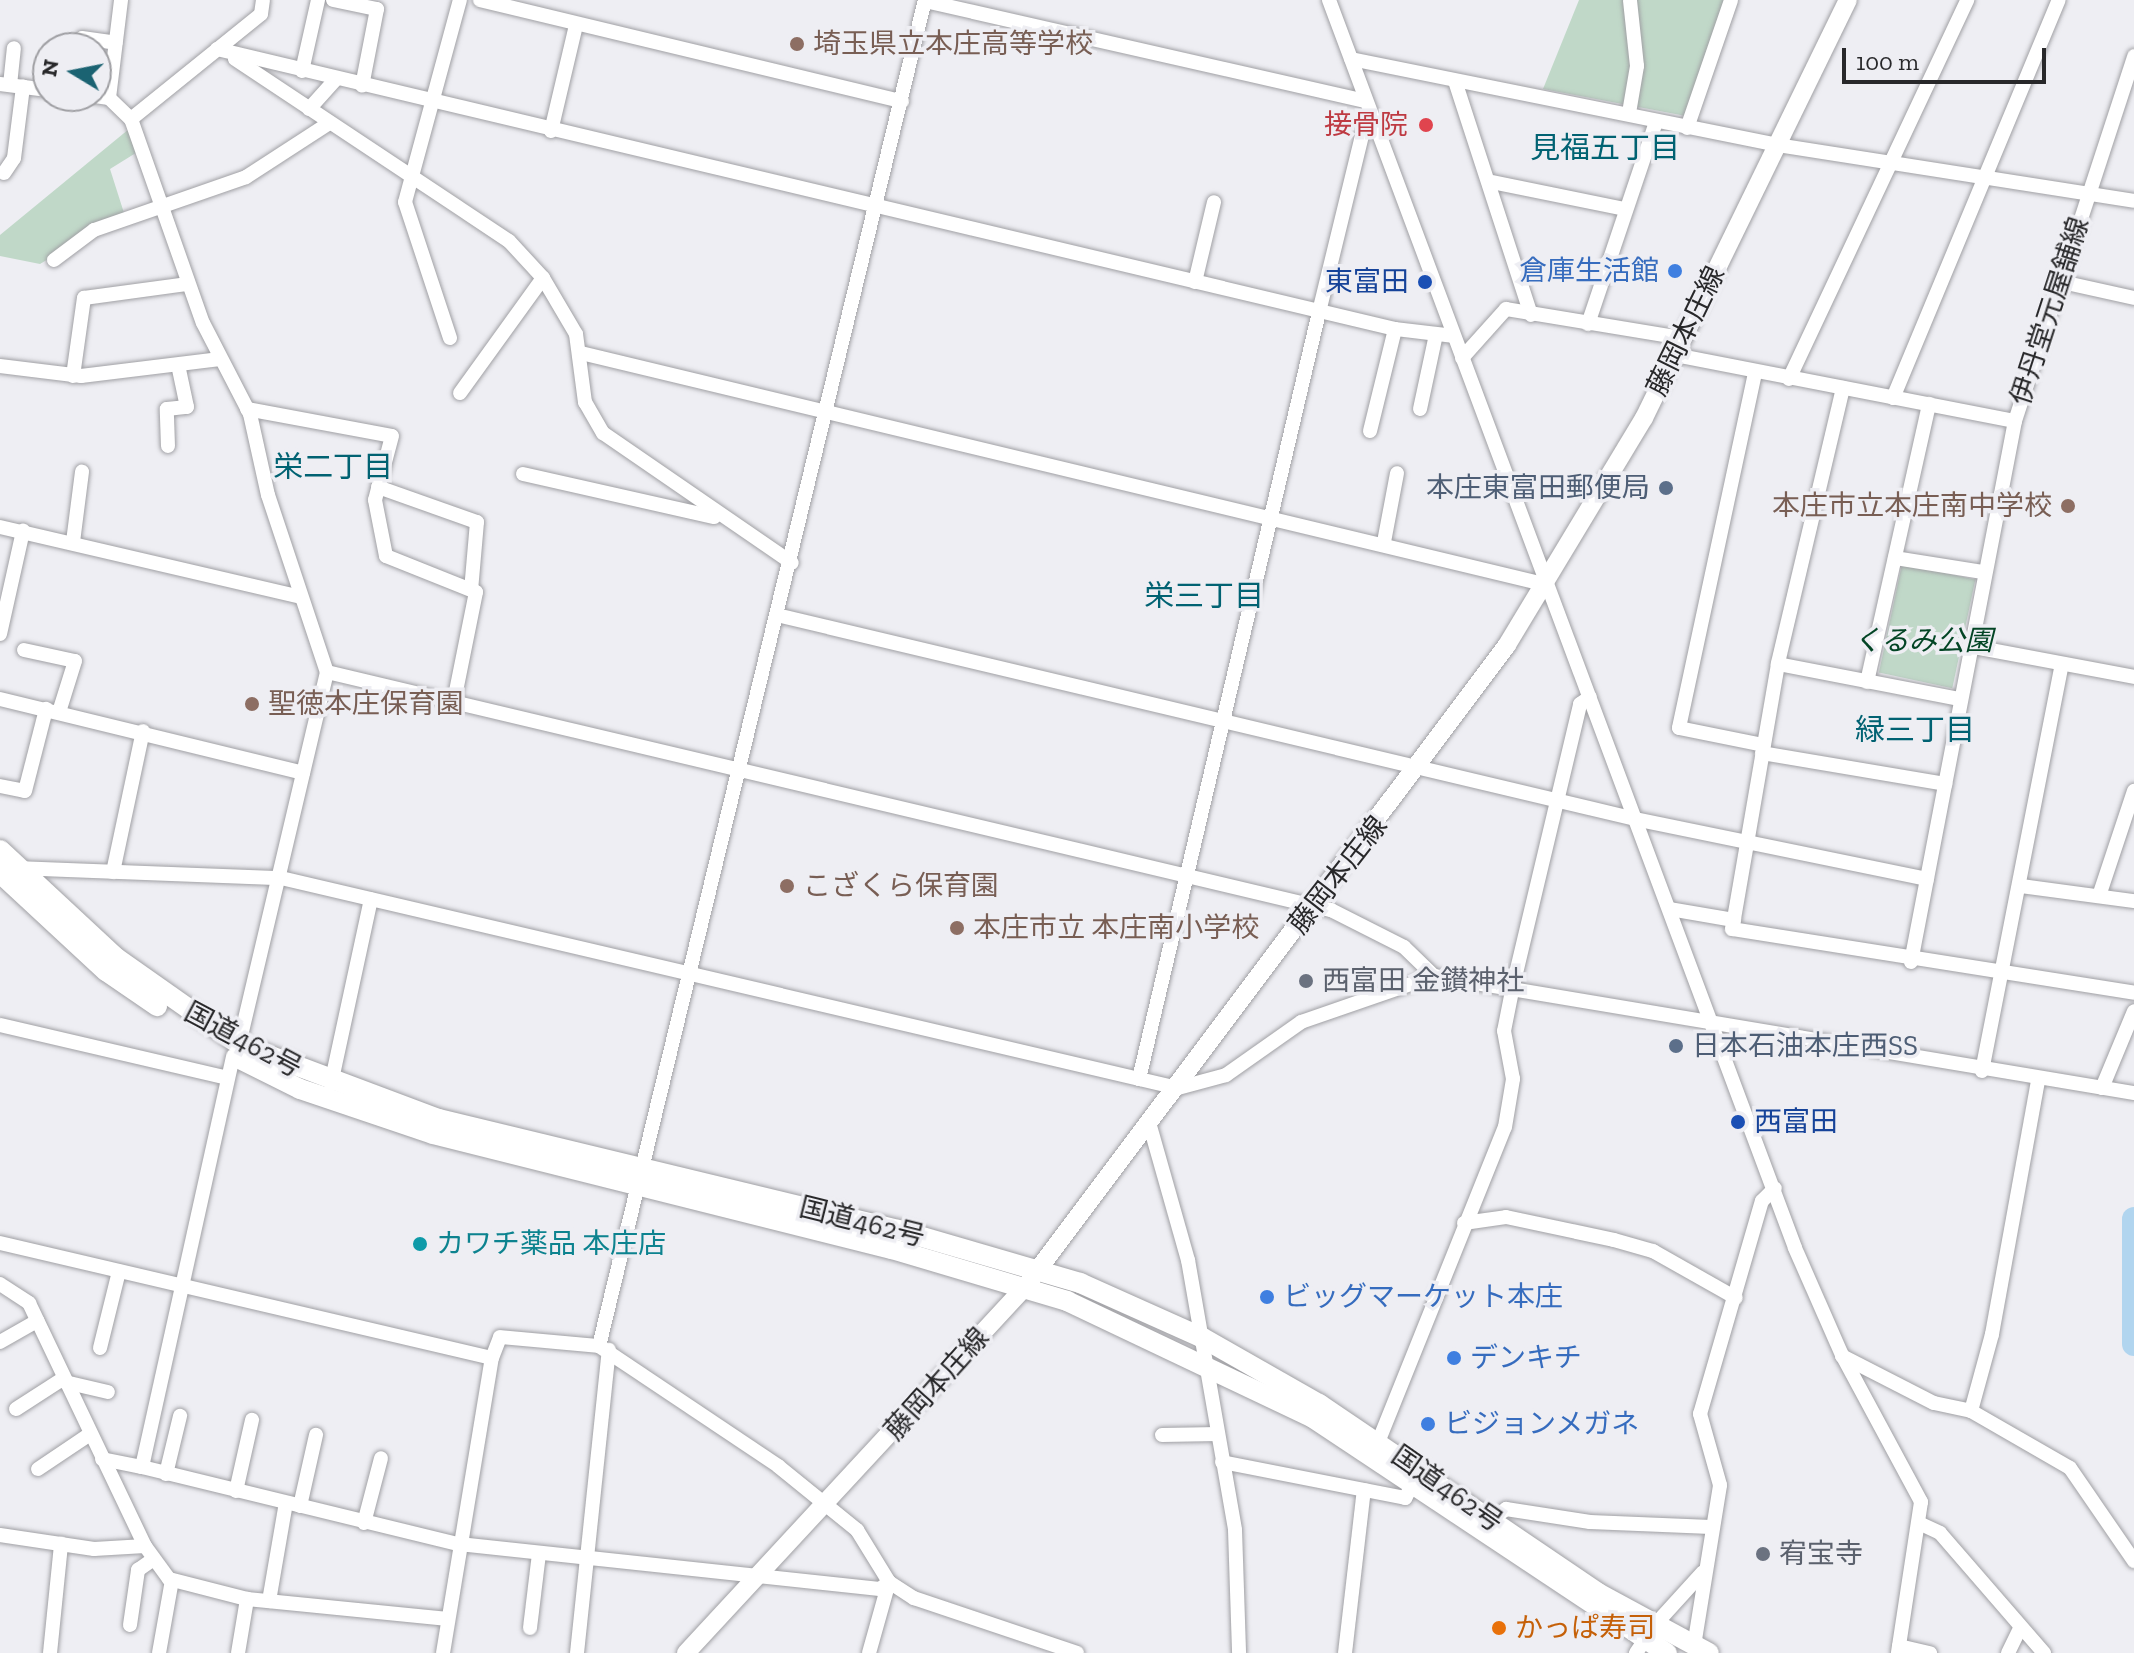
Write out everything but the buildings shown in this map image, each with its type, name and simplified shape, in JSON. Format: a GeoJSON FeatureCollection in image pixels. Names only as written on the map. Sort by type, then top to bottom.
{"type":"FeatureCollection","features":[{"type":"Feature","properties":{"kind":"highway","name":"国道462号"},"geometry":{"type":"LineString","coordinates":[[0,850],[7,870],[236,1050],[367,1115],[1040,1269],[1201,1337],[1379,1440],[1491,1520],[1645,1640],[1702,1650]]}},
{"type":"Feature","properties":{"kind":"highway","name":"国道462号"},"geometry":{"type":"LineString","coordinates":[[236,1050],[331,1084],[639,1179],[1025,1287],[1205,1361],[1313,1418],[1667,1653]]}},
{"type":"Feature","properties":{"kind":"main road","name":"藤岡本庄線"},"geometry":{"type":"LineString","coordinates":[[686,1653],[826,1506],[1040,1269],[1313,905],[1421,767],[1547,585],[1678,347],[1848,0]]}},
{"type":"Feature","properties":{"kind":"street"},"geometry":{"type":"LineString","coordinates":[[112,58],[121,0]]}},
{"type":"Feature","properties":{"kind":"street"},"geometry":{"type":"LineString","coordinates":[[131,119],[261,14],[263,0]]}},
{"type":"Feature","properties":{"kind":"street"},"geometry":{"type":"LineString","coordinates":[[302,71],[318,0]]}},
{"type":"Feature","properties":{"kind":"street"},"geometry":{"type":"LineString","coordinates":[[333,0],[377,9],[362,86]]}},
{"type":"Feature","properties":{"kind":"street"},"geometry":{"type":"LineString","coordinates":[[450,338],[405,202],[436,103],[460,0]]}},
{"type":"Feature","properties":{"kind":"street"},"geometry":{"type":"LineString","coordinates":[[480,0],[902,101]]}},
{"type":"Feature","properties":{"kind":"street"},"geometry":{"type":"LineString","coordinates":[[1329,0],[1775,1188],[1842,1355],[1916,1492],[1921,1524],[1898,1650],[1930,1653]]}},
{"type":"Feature","properties":{"kind":"street"},"geometry":{"type":"LineString","coordinates":[[1629,113],[1637,66],[1630,0]]}},
{"type":"Feature","properties":{"kind":"street"},"geometry":{"type":"LineString","coordinates":[[1687,128],[1731,0]]}},
{"type":"Feature","properties":{"kind":"street"},"geometry":{"type":"LineString","coordinates":[[1789,379],[1967,0]]}},
{"type":"Feature","properties":{"kind":"street"},"geometry":{"type":"LineString","coordinates":[[1893,398],[2059,0]]}},
{"type":"Feature","properties":{"kind":"street"},"geometry":{"type":"LineString","coordinates":[[577,1653],[588,1561],[604,1348],[639,1179],[781,616],[925,1],[1366,101]]}},
{"type":"Feature","properties":{"kind":"street"},"geometry":{"type":"LineString","coordinates":[[551,131],[576,25]]}},
{"type":"Feature","properties":{"kind":"street"},"geometry":{"type":"LineString","coordinates":[[112,42],[116,43]]}},
{"type":"Feature","properties":{"kind":"street"},"geometry":{"type":"LineString","coordinates":[[4,173],[14,158],[11,85],[14,48]]}},
{"type":"Feature","properties":{"kind":"street"},"geometry":{"type":"LineString","coordinates":[[217,49],[362,86],[1435,339],[1454,336]]}},
{"type":"Feature","properties":{"kind":"street"},"geometry":{"type":"LineString","coordinates":[[217,49],[509,241],[543,278],[581,353],[585,402],[603,433],[792,563]]}},
{"type":"Feature","properties":{"kind":"street","name":"伊丹堂元屋舗線"},"geometry":{"type":"LineString","coordinates":[[1462,358],[1506,309],[1588,324],[1678,347],[1755,373],[2015,421],[2062,282],[2087,192],[2134,56]]}},
{"type":"Feature","properties":{"kind":"street"},"geometry":{"type":"LineString","coordinates":[[1351,59],[1777,145],[2134,201]]}},
{"type":"Feature","properties":{"kind":"street"},"geometry":{"type":"LineString","coordinates":[[309,109],[336,79]]}},
{"type":"Feature","properties":{"kind":"street"},"geometry":{"type":"LineString","coordinates":[[1455,81],[1492,182],[1531,315]]}},
{"type":"Feature","properties":{"kind":"street"},"geometry":{"type":"LineString","coordinates":[[11,85],[32,88]]}},
{"type":"Feature","properties":{"kind":"street"},"geometry":{"type":"LineString","coordinates":[[112,105],[131,119],[188,284],[220,359],[247,409],[301,597],[327,672],[281,878],[227,1078],[142,1467]]}},
{"type":"Feature","properties":{"kind":"street"},"geometry":{"type":"LineString","coordinates":[[1139,1079],[1364,127],[1373,119]]}},
{"type":"Feature","properties":{"kind":"street"},"geometry":{"type":"LineString","coordinates":[[1588,324],[1656,122]]}},
{"type":"Feature","properties":{"kind":"street"},"geometry":{"type":"LineString","coordinates":[[54,260],[94,230],[246,177],[329,123]]}},
{"type":"Feature","properties":{"kind":"street"},"geometry":{"type":"LineString","coordinates":[[1492,182],[1625,209]]}},
{"type":"Feature","properties":{"kind":"street"},"geometry":{"type":"LineString","coordinates":[[1195,282],[1214,202]]}},
{"type":"Feature","properties":{"kind":"street"},"geometry":{"type":"LineString","coordinates":[[460,393],[543,278]]}},
{"type":"Feature","properties":{"kind":"street"},"geometry":{"type":"LineString","coordinates":[[2062,282],[2134,298]]}},
{"type":"Feature","properties":{"kind":"street"},"geometry":{"type":"LineString","coordinates":[[73,376],[84,298],[188,284]]}},
{"type":"Feature","properties":{"kind":"street"},"geometry":{"type":"LineString","coordinates":[[1370,431],[1395,329]]}},
{"type":"Feature","properties":{"kind":"street"},"geometry":{"type":"LineString","coordinates":[[1420,409],[1435,339]]}},
{"type":"Feature","properties":{"kind":"street"},"geometry":{"type":"LineString","coordinates":[[581,353],[1384,542],[1547,585]]}},
{"type":"Feature","properties":{"kind":"street"},"geometry":{"type":"LineString","coordinates":[[0,366],[73,376],[179,368],[220,359]]}},
{"type":"Feature","properties":{"kind":"street"},"geometry":{"type":"LineString","coordinates":[[168,446],[167,409],[187,407],[179,368]]}},
{"type":"Feature","properties":{"kind":"street"},"geometry":{"type":"LineString","coordinates":[[1755,373],[1679,728],[1762,749],[1945,784]]}},
{"type":"Feature","properties":{"kind":"street"},"geometry":{"type":"LineString","coordinates":[[1843,388],[1778,664],[1732,929],[2004,977],[2134,993]]}},
{"type":"Feature","properties":{"kind":"street"},"geometry":{"type":"LineString","coordinates":[[1867,682],[1929,404]]}},
{"type":"Feature","properties":{"kind":"street"},"geometry":{"type":"LineString","coordinates":[[247,409],[392,436],[378,487],[386,556],[471,590]]}},
{"type":"Feature","properties":{"kind":"street"},"geometry":{"type":"LineString","coordinates":[[1911,962],[1982,572],[2015,421]]}},
{"type":"Feature","properties":{"kind":"street"},"geometry":{"type":"LineString","coordinates":[[73,542],[82,472]]}},
{"type":"Feature","properties":{"kind":"street"},"geometry":{"type":"LineString","coordinates":[[1384,542],[1397,473]]}},
{"type":"Feature","properties":{"kind":"street"},"geometry":{"type":"LineString","coordinates":[[523,474],[727,520]]}},
{"type":"Feature","properties":{"kind":"street"},"geometry":{"type":"LineString","coordinates":[[378,487],[477,522],[471,590],[454,701]]}},
{"type":"Feature","properties":{"kind":"street"},"geometry":{"type":"LineString","coordinates":[[0,527],[301,597]]}},
{"type":"Feature","properties":{"kind":"street"},"geometry":{"type":"LineString","coordinates":[[0,634],[23,531]]}},
{"type":"Feature","properties":{"kind":"street"},"geometry":{"type":"LineString","coordinates":[[1895,558],[1982,572]]}},
{"type":"Feature","properties":{"kind":"street"},"geometry":{"type":"LineString","coordinates":[[781,616],[1635,819],[1927,879]]}},
{"type":"Feature","properties":{"kind":"street"},"geometry":{"type":"LineString","coordinates":[[1969,646],[2134,677]]}},
{"type":"Feature","properties":{"kind":"street"},"geometry":{"type":"LineString","coordinates":[[0,786],[25,791],[52,710],[75,661],[24,650]]}},
{"type":"Feature","properties":{"kind":"street"},"geometry":{"type":"LineString","coordinates":[[1778,664],[1959,699]]}},
{"type":"Feature","properties":{"kind":"street"},"geometry":{"type":"LineString","coordinates":[[1982,1071],[2004,977],[2062,665]]}},
{"type":"Feature","properties":{"kind":"street"},"geometry":{"type":"LineString","coordinates":[[327,672],[1313,905],[1372,928],[1434,976]]}},
{"type":"Feature","properties":{"kind":"street"},"geometry":{"type":"LineString","coordinates":[[1379,1440],[1505,1127],[1513,1079],[1504,1031],[1580,704],[1590,697]]}},
{"type":"Feature","properties":{"kind":"street"},"geometry":{"type":"LineString","coordinates":[[0,699],[143,731],[303,773]]}},
{"type":"Feature","properties":{"kind":"street"},"geometry":{"type":"LineString","coordinates":[[113,872],[143,731]]}},
{"type":"Feature","properties":{"kind":"street"},"geometry":{"type":"LineString","coordinates":[[2099,896],[2134,791]]}},
{"type":"Feature","properties":{"kind":"street"},"geometry":{"type":"LineString","coordinates":[[7,870],[281,878],[1178,1088],[1226,1075],[1301,1022],[1434,976],[1513,986],[1715,1027],[2134,1093]]}},
{"type":"Feature","properties":{"kind":"street"},"geometry":{"type":"LineString","coordinates":[[2021,886],[2134,901]]}},
{"type":"Feature","properties":{"kind":"street"},"geometry":{"type":"LineString","coordinates":[[331,1084],[371,899]]}},
{"type":"Feature","properties":{"kind":"street"},"geometry":{"type":"LineString","coordinates":[[1670,909],[1734,920]]}},
{"type":"Feature","properties":{"kind":"street"},"geometry":{"type":"LineString","coordinates":[[2102,1088],[2134,1011]]}},
{"type":"Feature","properties":{"kind":"street"},"geometry":{"type":"LineString","coordinates":[[0,1025],[227,1078]]}},
{"type":"Feature","properties":{"kind":"street"},"geometry":{"type":"LineString","coordinates":[[1971,1411],[1992,1334],[2038,1080]]}},
{"type":"Feature","properties":{"kind":"street"},"geometry":{"type":"LineString","coordinates":[[1150,1126],[1175,1203],[1218,1434],[1240,1572],[1239,1653]]}},
{"type":"Feature","properties":{"kind":"street"},"geometry":{"type":"LineString","coordinates":[[1702,1650],[1703,1572],[1720,1485],[1700,1414],[1762,1201],[1775,1188]]}},
{"type":"Feature","properties":{"kind":"street"},"geometry":{"type":"LineString","coordinates":[[1464,1223],[1506,1217],[1614,1240],[1653,1251],[1736,1298]]}},
{"type":"Feature","properties":{"kind":"street"},"geometry":{"type":"LineString","coordinates":[[0,1243],[492,1358]]}},
{"type":"Feature","properties":{"kind":"street"},"geometry":{"type":"LineString","coordinates":[[100,1348],[119,1271]]}},
{"type":"Feature","properties":{"kind":"street"},"geometry":{"type":"LineString","coordinates":[[0,1284],[29,1303],[149,1553],[172,1580],[247,1599],[448,1619]]}},
{"type":"Feature","properties":{"kind":"street"},"geometry":{"type":"LineString","coordinates":[[0,1342],[37,1321]]}},
{"type":"Feature","properties":{"kind":"street"},"geometry":{"type":"LineString","coordinates":[[443,1653],[492,1358],[500,1337],[604,1348],[857,1530],[889,1582],[914,1598],[1077,1653]]}},
{"type":"Feature","properties":{"kind":"street"},"geometry":{"type":"LineString","coordinates":[[1842,1355],[1892,1385],[1971,1411],[2070,1468],[2134,1561]]}},
{"type":"Feature","properties":{"kind":"street"},"geometry":{"type":"LineString","coordinates":[[16,1409],[64,1380],[108,1392]]}},
{"type":"Feature","properties":{"kind":"street"},"geometry":{"type":"LineString","coordinates":[[166,1474],[180,1416]]}},
{"type":"Feature","properties":{"kind":"street"},"geometry":{"type":"LineString","coordinates":[[236,1491],[252,1420]]}},
{"type":"Feature","properties":{"kind":"street"},"geometry":{"type":"LineString","coordinates":[[38,1469],[90,1434]]}},
{"type":"Feature","properties":{"kind":"street"},"geometry":{"type":"LineString","coordinates":[[1162,1435],[1218,1434]]}},
{"type":"Feature","properties":{"kind":"street"},"geometry":{"type":"LineString","coordinates":[[269,1601],[293,1504],[316,1435]]}},
{"type":"Feature","properties":{"kind":"street"},"geometry":{"type":"LineString","coordinates":[[364,1523],[381,1458]]}},
{"type":"Feature","properties":{"kind":"street"},"geometry":{"type":"LineString","coordinates":[[102,1459],[459,1544],[588,1561],[880,1589],[889,1582]]}},
{"type":"Feature","properties":{"kind":"street"},"geometry":{"type":"LineString","coordinates":[[1222,1462],[1405,1498],[1413,1484]]}},
{"type":"Feature","properties":{"kind":"street"},"geometry":{"type":"LineString","coordinates":[[1345,1653],[1364,1490]]}},
{"type":"Feature","properties":{"kind":"street"},"geometry":{"type":"LineString","coordinates":[[1491,1520],[1506,1509],[1590,1522],[1711,1527]]}},
{"type":"Feature","properties":{"kind":"street"},"geometry":{"type":"LineString","coordinates":[[1921,1524],[1940,1533],[2019,1630],[2044,1653]]}},
{"type":"Feature","properties":{"kind":"street"},"geometry":{"type":"LineString","coordinates":[[0,1535],[149,1553]]}},
{"type":"Feature","properties":{"kind":"street"},"geometry":{"type":"LineString","coordinates":[[50,1653],[61,1544]]}},
{"type":"Feature","properties":{"kind":"street"},"geometry":{"type":"LineString","coordinates":[[130,1625],[138,1570],[149,1553]]}},
{"type":"Feature","properties":{"kind":"street"},"geometry":{"type":"LineString","coordinates":[[530,1628],[539,1554]]}},
{"type":"Feature","properties":{"kind":"street"},"geometry":{"type":"LineString","coordinates":[[1645,1640],[1703,1572]]}},
{"type":"Feature","properties":{"kind":"street"},"geometry":{"type":"LineString","coordinates":[[159,1653],[172,1580]]}},
{"type":"Feature","properties":{"kind":"street"},"geometry":{"type":"LineString","coordinates":[[869,1653],[889,1582]]}},
{"type":"Feature","properties":{"kind":"street"},"geometry":{"type":"LineString","coordinates":[[238,1653],[247,1599]]}},
{"type":"Feature","properties":{"kind":"street"},"geometry":{"type":"LineString","coordinates":[[2008,1653],[2019,1630]]}},
{"type":"Feature","properties":{"kind":"green space"},"geometry":{"type":"Polygon","coordinates":[[[1579,0],[1726,0],[1686,116],[1543,89],[1579,0]]]}},
{"type":"Feature","properties":{"kind":"green space"},"geometry":{"type":"Polygon","coordinates":[[[129,129],[139,151],[110,169],[124,213],[40,264],[0,256],[0,235],[129,129]]]}},
{"type":"Feature","properties":{"kind":"green space","name":"くるみ公園"},"geometry":{"type":"Polygon","coordinates":[[[1902,564],[1975,580],[1952,688],[1879,673],[1902,564]]]}},
{"type":"Feature","properties":{"kind":"waterway"},"geometry":{"type":"LineString","coordinates":[[2134,1219],[2134,1344]]}},
{"type":"Feature","properties":{"kind":"place","name":"埼玉県立本庄高等学校"},"geometry":{"type":"Point","coordinates":[797,44]}},
{"type":"Feature","properties":{"kind":"place","name":"接骨院"},"geometry":{"type":"Point","coordinates":[1426,125]}},
{"type":"Feature","properties":{"kind":"place","name":"倉庫生活館"},"geometry":{"type":"Point","coordinates":[1675,271]}},
{"type":"Feature","properties":{"kind":"place","name":"東富田"},"geometry":{"type":"Point","coordinates":[1425,282]}},
{"type":"Feature","properties":{"kind":"place","name":"本庄東富田郵便局"},"geometry":{"type":"Point","coordinates":[1666,488]}},
{"type":"Feature","properties":{"kind":"place","name":"本庄市立本庄南中学校"},"geometry":{"type":"Point","coordinates":[2068,506]}},
{"type":"Feature","properties":{"kind":"place","name":"聖徳本庄保育園"},"geometry":{"type":"Point","coordinates":[252,704]}},
{"type":"Feature","properties":{"kind":"place","name":"こざくら保育園"},"geometry":{"type":"Point","coordinates":[787,886]}},
{"type":"Feature","properties":{"kind":"place","name":"本庄市立 本庄南小学校"},"geometry":{"type":"Point","coordinates":[957,928]}},
{"type":"Feature","properties":{"kind":"place","name":"西富田 金鑚神社"},"geometry":{"type":"Point","coordinates":[1306,981]}},
{"type":"Feature","properties":{"kind":"place","name":"日本石油本庄西SS"},"geometry":{"type":"Point","coordinates":[1676,1046]}},
{"type":"Feature","properties":{"kind":"place","name":"西富田"},"geometry":{"type":"Point","coordinates":[1738,1122]}},
{"type":"Feature","properties":{"kind":"place","name":"カワチ薬品 本庄店"},"geometry":{"type":"Point","coordinates":[420,1244]}},
{"type":"Feature","properties":{"kind":"place","name":"ビッグマーケット本庄"},"geometry":{"type":"Point","coordinates":[1267,1297]}},
{"type":"Feature","properties":{"kind":"place","name":"デンキチ"},"geometry":{"type":"Point","coordinates":[1454,1358]}},
{"type":"Feature","properties":{"kind":"place","name":"ビジョンメガネ"},"geometry":{"type":"Point","coordinates":[1428,1424]}},
{"type":"Feature","properties":{"kind":"place","name":"宥宝寺"},"geometry":{"type":"Point","coordinates":[1763,1554]}},
{"type":"Feature","properties":{"kind":"place","name":"かっぱ寿司"},"geometry":{"type":"Point","coordinates":[1499,1628]}},
{"type":"Feature","properties":{"kind":"district","name":"見福五丁目"},"geometry":{"type":"Point","coordinates":[1605,148]}},
{"type":"Feature","properties":{"kind":"district","name":"栄二丁目"},"geometry":{"type":"Point","coordinates":[333,467]}},
{"type":"Feature","properties":{"kind":"district","name":"栄三丁目"},"geometry":{"type":"Point","coordinates":[1204,596]}},
{"type":"Feature","properties":{"kind":"district","name":"緑三丁目"},"geometry":{"type":"Point","coordinates":[1915,730]}}]}
